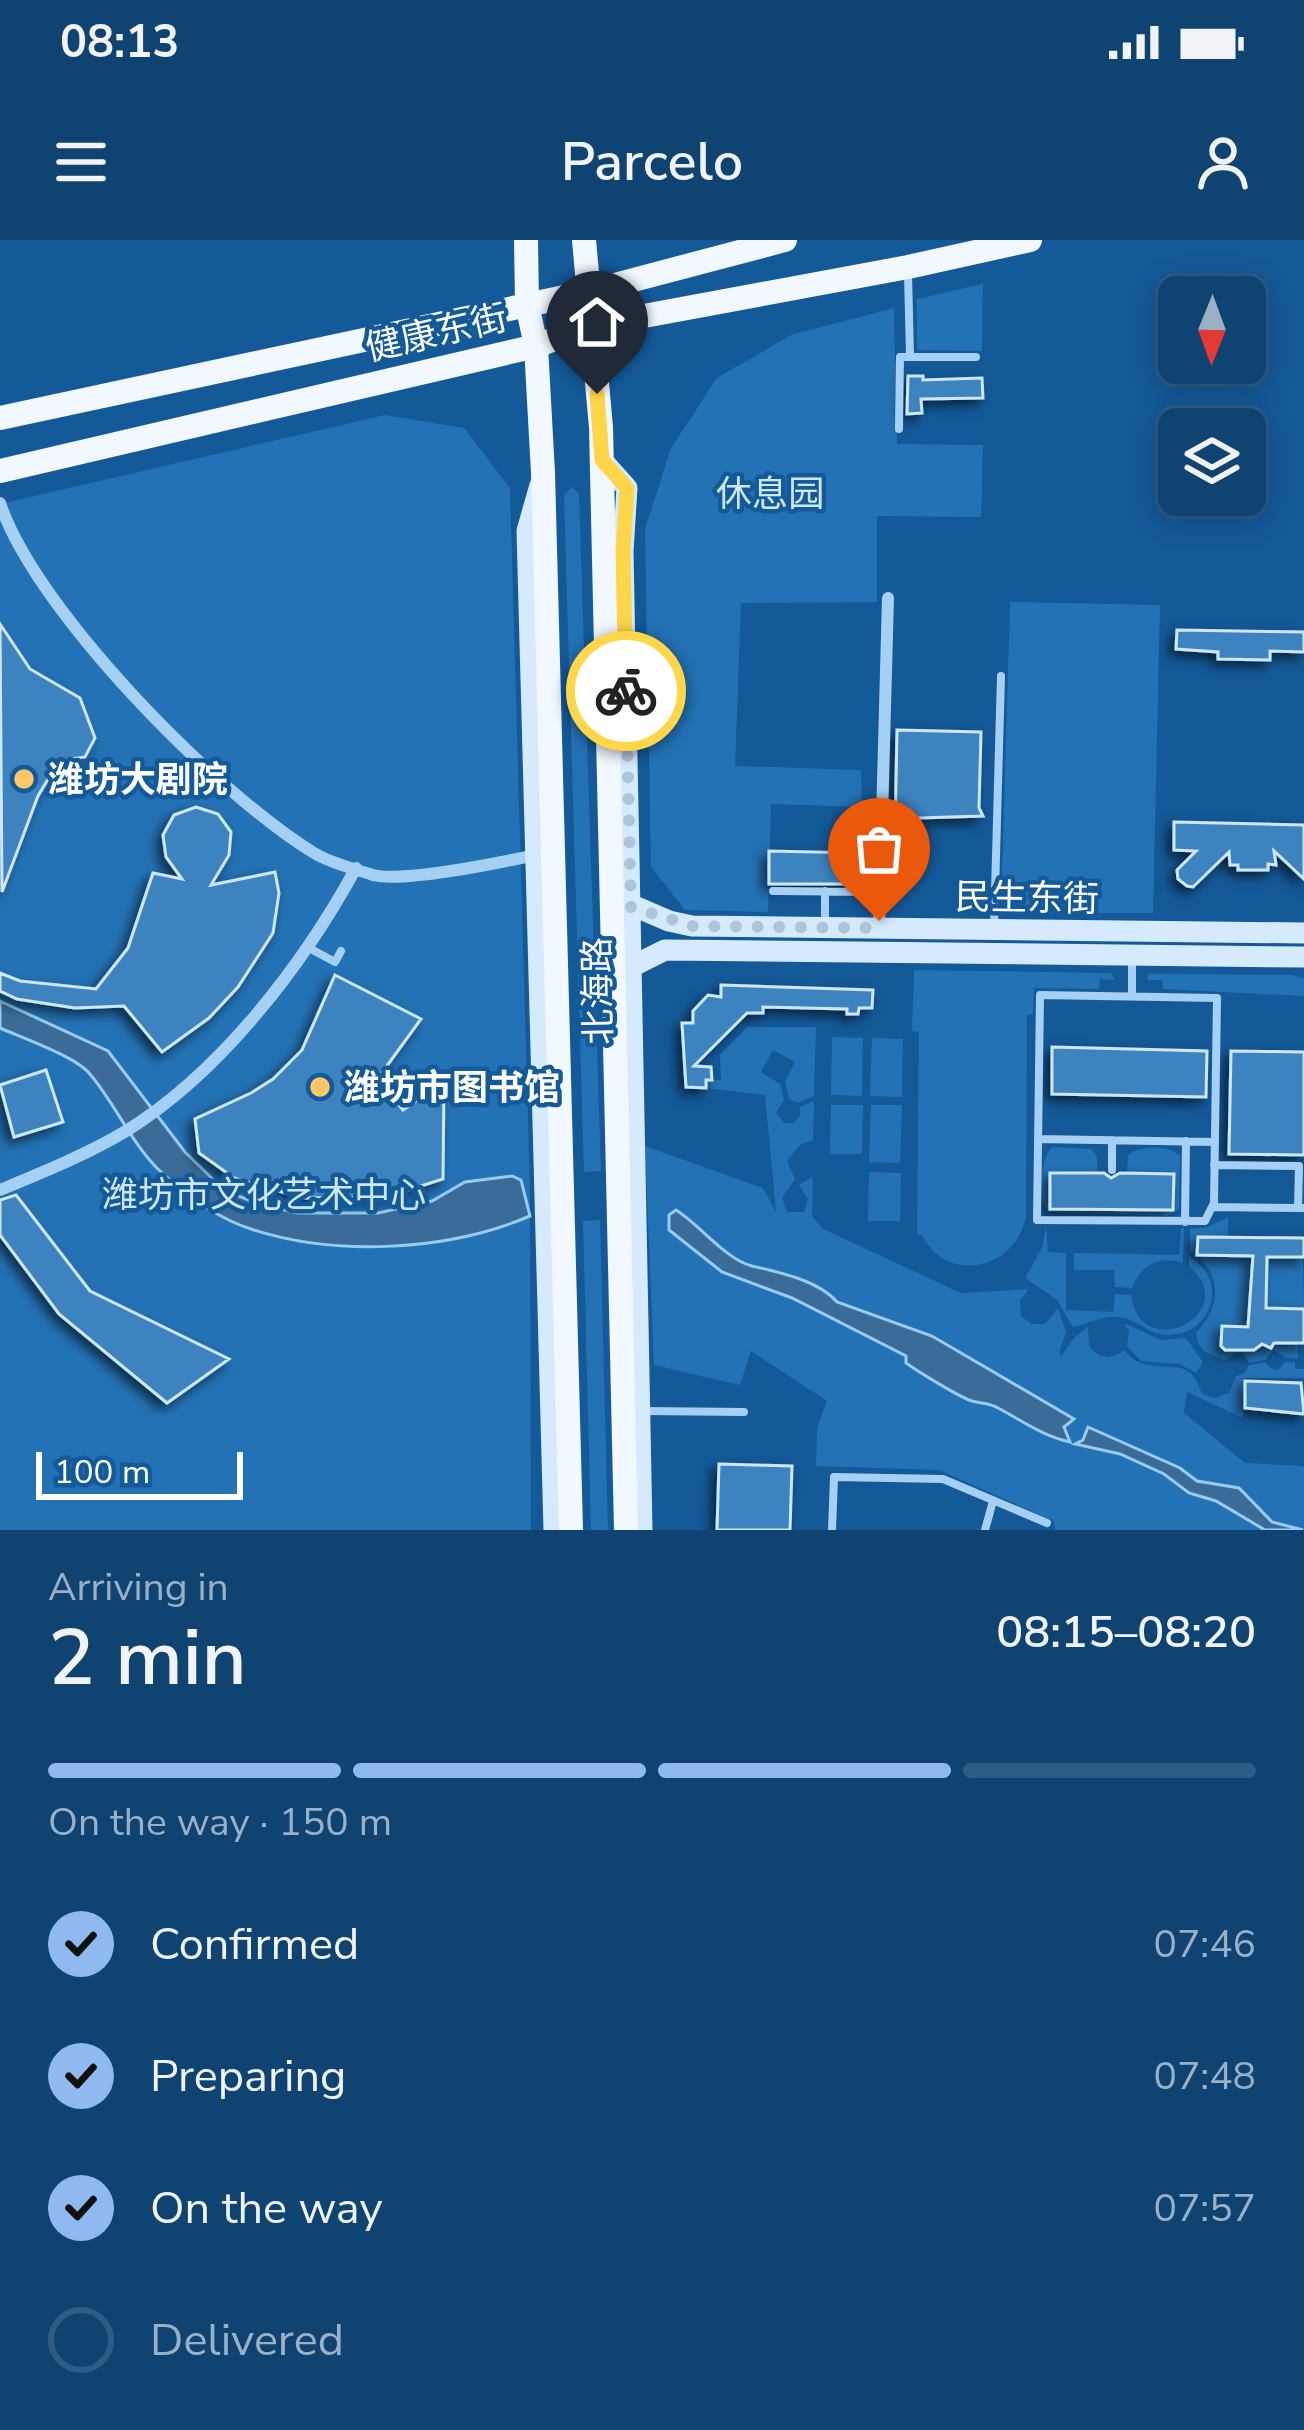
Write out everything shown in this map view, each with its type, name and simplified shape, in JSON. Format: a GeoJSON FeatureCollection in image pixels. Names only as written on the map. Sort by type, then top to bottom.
{"type":"FeatureCollection","features":[{"type":"Feature","properties":{"kind":"main road","name":"北海路"},"geometry":{"type":"LineString","coordinates":[[526,240],[526,304],[536,346],[543,473],[537,568],[571,1530]]}},
{"type":"Feature","properties":{"kind":"main road","name":"北海路"},"geometry":{"type":"LineString","coordinates":[[584,240],[613,551],[628,1285],[626,1530]]}},
{"type":"Feature","properties":{"kind":"main road","name":"健康东街"},"geometry":{"type":"LineString","coordinates":[[0,418],[587,292],[785,240]]}},
{"type":"Feature","properties":{"kind":"main road","name":"健康东街"},"geometry":{"type":"LineString","coordinates":[[0,471],[536,346],[590,326],[1030,240]]}},
{"type":"Feature","properties":{"kind":"main road","name":"北海路"},"geometry":{"type":"LineString","coordinates":[[543,784],[536,855],[554,1530]]}},
{"type":"Feature","properties":{"kind":"main road","name":"民生东街"},"geometry":{"type":"LineString","coordinates":[[621,900],[692,926],[1304,934]]}},
{"type":"Feature","properties":{"kind":"main road","name":"民生东街"},"geometry":{"type":"LineString","coordinates":[[622,972],[664,950],[1304,957]]}},
{"type":"Feature","properties":{"kind":"main road","name":"北海路"},"geometry":{"type":"LineString","coordinates":[[628,1285],[640,1411],[642,1530]]}},
{"type":"Feature","properties":{"kind":"street"},"geometry":{"type":"LineString","coordinates":[[0,503],[50,592],[139,704],[241,797],[316,855],[379,877],[536,855]]}},
{"type":"Feature","properties":{"kind":"street"},"geometry":{"type":"LineString","coordinates":[[879,928],[888,598]]}},
{"type":"Feature","properties":{"kind":"street"},"geometry":{"type":"LineString","coordinates":[[0,1190],[122,1133],[163,1106],[254,1018],[308,948],[356,868]]}},
{"type":"Feature","properties":{"kind":"lane"},"geometry":{"type":"LineString","coordinates":[[908,267],[910,356]]}},
{"type":"Feature","properties":{"kind":"lane"},"geometry":{"type":"LineString","coordinates":[[899,429],[899,356],[976,357]]}},
{"type":"Feature","properties":{"kind":"lane"},"geometry":{"type":"LineString","coordinates":[[994,929],[1001,676]]}},
{"type":"Feature","properties":{"kind":"lane"},"geometry":{"type":"LineString","coordinates":[[773,891],[880,892]]}},
{"type":"Feature","properties":{"kind":"lane"},"geometry":{"type":"LineString","coordinates":[[824,892],[825,927]]}},
{"type":"Feature","properties":{"kind":"lane"},"geometry":{"type":"LineString","coordinates":[[308,948],[334,962],[341,951]]}},
{"type":"Feature","properties":{"kind":"lane"},"geometry":{"type":"LineString","coordinates":[[1132,955],[1132,995]]}},
{"type":"Feature","properties":{"kind":"lane"},"geometry":{"type":"LineString","coordinates":[[1040,995],[1132,995],[1217,998],[1213,1207],[1202,1222],[1036,1220],[1040,995]]}},
{"type":"Feature","properties":{"kind":"lane"},"geometry":{"type":"LineString","coordinates":[[1038,1139],[1215,1142]]}},
{"type":"Feature","properties":{"kind":"lane"},"geometry":{"type":"LineString","coordinates":[[1112,1140],[1112,1171]]}},
{"type":"Feature","properties":{"kind":"lane"},"geometry":{"type":"LineString","coordinates":[[1185,1222],[1186,1141]]}},
{"type":"Feature","properties":{"kind":"lane"},"geometry":{"type":"LineString","coordinates":[[1213,1207],[1301,1208],[1299,1166],[1214,1165]]}},
{"type":"Feature","properties":{"kind":"lane"},"geometry":{"type":"LineString","coordinates":[[640,1411],[744,1412]]}},
{"type":"Feature","properties":{"kind":"lane"},"geometry":{"type":"LineString","coordinates":[[832,1530],[834,1477],[943,1479],[1047,1523]]}},
{"type":"Feature","properties":{"kind":"lane"},"geometry":{"type":"LineString","coordinates":[[985,1530],[993,1501]]}},
{"type":"Feature","properties":{"kind":"green space"},"geometry":{"type":"Polygon","coordinates":[[[983,284],[982,351],[917,350],[917,299],[983,284]]]}},
{"type":"Feature","properties":{"kind":"green space","name":"休息园"},"geometry":{"type":"Polygon","coordinates":[[[894,308],[897,444],[983,445],[981,517],[877,516],[877,602],[741,603],[735,766],[861,770],[862,807],[771,804],[768,912],[685,910],[651,867],[645,529],[671,448],[717,378],[791,335],[894,308]]]}},
{"type":"Feature","properties":{"kind":"green space","name":"潍坊市文化艺术中心"},"geometry":{"type":"Polygon","coordinates":[[[385,415],[464,428],[510,488],[530,1191],[531,1530],[0,1530],[0,504],[385,415]]]}},
{"type":"Feature","properties":{"kind":"green space"},"geometry":{"type":"Polygon","coordinates":[[[572,487],[579,494],[601,1171],[584,1172],[564,495],[572,487]]]}},
{"type":"Feature","properties":{"kind":"green space"},"geometry":{"type":"Polygon","coordinates":[[[1010,602],[1160,605],[1153,913],[1001,913],[1010,602]]]}},
{"type":"Feature","properties":{"kind":"green space"},"geometry":{"type":"Polygon","coordinates":[[[914,970],[1111,973],[1115,980],[1100,979],[1099,989],[1034,988],[1033,1014],[1027,1015],[1026,1217],[1009,1249],[979,1265],[947,1261],[917,1234],[919,1032],[912,1031],[914,970]]]}},
{"type":"Feature","properties":{"kind":"green space"},"geometry":{"type":"Polygon","coordinates":[[[1149,974],[1291,975],[1304,978],[1304,996],[1163,989],[1162,980],[1147,980],[1149,974]]]}},
{"type":"Feature","properties":{"kind":"green space"},"geometry":{"type":"Polygon","coordinates":[[[747,1027],[816,1027],[814,1096],[798,1103],[789,1099],[785,1082],[795,1062],[773,1050],[761,1072],[780,1084],[784,1100],[776,1113],[784,1123],[794,1123],[800,1107],[814,1101],[813,1140],[800,1145],[787,1161],[795,1179],[782,1198],[787,1212],[804,1212],[808,1199],[799,1185],[813,1177],[812,1216],[823,1229],[961,1293],[1029,1289],[1020,1300],[1021,1316],[1031,1324],[1045,1324],[1058,1308],[1066,1332],[1062,1355],[1088,1327],[1089,1346],[1097,1354],[1110,1357],[1124,1350],[1143,1364],[1180,1368],[1194,1377],[1203,1394],[1215,1398],[1229,1393],[1236,1376],[1249,1365],[1265,1362],[1278,1370],[1285,1362],[1295,1362],[1295,1369],[1304,1369],[1304,1378],[1244,1378],[1243,1418],[1187,1392],[1184,1413],[1245,1463],[1304,1466],[1304,1530],[1055,1530],[1054,1521],[939,1470],[816,1466],[817,1428],[827,1401],[751,1351],[740,1385],[654,1365],[645,1146],[763,1188],[776,1212],[765,1095],[706,1088],[706,1080],[721,1080],[720,1055],[747,1027]]]}},
{"type":"Feature","properties":{"kind":"green space"},"geometry":{"type":"Polygon","coordinates":[[[832,1037],[863,1038],[862,1096],[831,1095],[832,1037]]]}},
{"type":"Feature","properties":{"kind":"green space"},"geometry":{"type":"Polygon","coordinates":[[[872,1038],[903,1039],[902,1097],[870,1096],[872,1038]]]}},
{"type":"Feature","properties":{"kind":"green space"},"geometry":{"type":"Polygon","coordinates":[[[831,1105],[863,1105],[862,1154],[830,1154],[831,1105]]]}},
{"type":"Feature","properties":{"kind":"green space"},"geometry":{"type":"Polygon","coordinates":[[[871,1105],[902,1105],[900,1163],[869,1162],[871,1105]]]}},
{"type":"Feature","properties":{"kind":"green space"},"geometry":{"type":"Polygon","coordinates":[[[1052,1147],[1091,1149],[1097,1156],[1097,1173],[1051,1173],[1051,1209],[1172,1210],[1174,1174],[1127,1173],[1128,1155],[1154,1147],[1180,1156],[1179,1209],[1167,1216],[1048,1212],[1042,1179],[1052,1147]]]}},
{"type":"Feature","properties":{"kind":"green space"},"geometry":{"type":"Polygon","coordinates":[[[869,1172],[901,1173],[900,1221],[868,1221],[869,1172]]]}},
{"type":"Feature","properties":{"kind":"green space"},"geometry":{"type":"Polygon","coordinates":[[[1228,1217],[1228,1237],[1197,1237],[1197,1255],[1253,1256],[1248,1327],[1222,1327],[1221,1346],[1254,1350],[1259,1343],[1269,1347],[1298,1343],[1298,1359],[1274,1350],[1265,1360],[1249,1363],[1238,1352],[1225,1360],[1199,1344],[1196,1333],[1211,1312],[1215,1290],[1209,1269],[1190,1250],[1190,1229],[1228,1217]]]}},
{"type":"Feature","properties":{"kind":"green space"},"geometry":{"type":"Polygon","coordinates":[[[600,1220],[608,1530],[591,1530],[583,1221],[600,1220]]]}},
{"type":"Feature","properties":{"kind":"green space"},"geometry":{"type":"Polygon","coordinates":[[[1046,1226],[1048,1252],[1066,1253],[1066,1310],[1113,1312],[1115,1294],[1131,1295],[1139,1316],[1152,1327],[1184,1325],[1205,1300],[1189,1256],[1211,1284],[1206,1315],[1193,1328],[1175,1335],[1155,1333],[1120,1317],[1073,1327],[1057,1300],[1025,1278],[1042,1248],[1046,1226]]]}},
{"type":"Feature","properties":{"kind":"green space"},"geometry":{"type":"Polygon","coordinates":[[[1181,1228],[1183,1263],[1152,1264],[1132,1288],[1115,1287],[1114,1270],[1074,1270],[1074,1253],[1179,1255],[1181,1228]]]}},
{"type":"Feature","properties":{"kind":"green space"},"geometry":{"type":"Polygon","coordinates":[[[1267,1257],[1303,1257],[1304,1309],[1266,1308],[1267,1257]]]}},
{"type":"Feature","properties":{"kind":"green space"},"geometry":{"type":"Polygon","coordinates":[[[1124,1323],[1161,1340],[1186,1338],[1203,1362],[1196,1373],[1180,1364],[1141,1361],[1127,1346],[1129,1331],[1124,1323]]]}},
{"type":"Feature","properties":{"kind":"shaded area"},"geometry":{"type":"Polygon","coordinates":[[[0,1001],[108,1051],[185,1152],[225,1191],[297,1213],[378,1213],[432,1201],[465,1182],[512,1176],[521,1180],[530,1216],[464,1237],[392,1246],[319,1244],[238,1224],[202,1204],[159,1170],[82,1067],[0,1028],[0,1001]]]}},
{"type":"Feature","properties":{"kind":"shaded area"},"geometry":{"type":"Polygon","coordinates":[[[676,1210],[742,1262],[797,1278],[837,1302],[932,1336],[1074,1419],[1064,1427],[1070,1442],[996,1407],[958,1395],[906,1363],[906,1356],[792,1298],[722,1272],[669,1230],[669,1215],[676,1210]]]}},
{"type":"Feature","properties":{"kind":"shaded area"},"geometry":{"type":"Polygon","coordinates":[[[1088,1427],[1180,1468],[1197,1481],[1239,1488],[1272,1522],[1303,1530],[1265,1530],[1120,1454],[1075,1444],[1083,1440],[1088,1427]]]}},
{"type":"Feature","properties":{"kind":"building"},"geometry":{"type":"Polygon","coordinates":[[[908,376],[982,378],[983,398],[921,399],[922,413],[907,414],[908,376]]]}},
{"type":"Feature","properties":{"kind":"building","name":"潍坊大剧院"},"geometry":{"type":"Polygon","coordinates":[[[0,624],[30,669],[80,698],[95,738],[85,757],[59,761],[38,796],[2,892],[0,624]]]}},
{"type":"Feature","properties":{"kind":"building"},"geometry":{"type":"Polygon","coordinates":[[[1177,630],[1304,632],[1304,652],[1270,651],[1270,660],[1218,659],[1218,652],[1176,649],[1177,630]]]}},
{"type":"Feature","properties":{"kind":"building"},"geometry":{"type":"Polygon","coordinates":[[[897,730],[981,732],[979,808],[983,816],[919,818],[895,834],[897,730]]]}},
{"type":"Feature","properties":{"kind":"building"},"geometry":{"type":"Polygon","coordinates":[[[196,807],[218,814],[231,832],[229,855],[211,885],[275,872],[279,893],[273,933],[238,987],[209,1018],[162,1052],[124,1006],[75,1008],[17,999],[0,991],[0,973],[20,981],[96,989],[128,948],[153,873],[182,879],[166,857],[163,835],[174,815],[196,807]]]}},
{"type":"Feature","properties":{"kind":"building"},"geometry":{"type":"Polygon","coordinates":[[[1174,822],[1304,825],[1304,879],[1274,851],[1276,865],[1268,864],[1268,870],[1238,870],[1238,865],[1230,865],[1229,852],[1193,887],[1187,886],[1178,879],[1177,870],[1196,851],[1174,850],[1174,822]]]}},
{"type":"Feature","properties":{"kind":"building"},"geometry":{"type":"Polygon","coordinates":[[[858,835],[871,835],[870,884],[769,884],[769,851],[858,853],[858,835]]]}},
{"type":"Feature","properties":{"kind":"building","name":"潍坊市图书馆"},"geometry":{"type":"Polygon","coordinates":[[[335,975],[421,1019],[373,1085],[387,1090],[403,1110],[444,1082],[443,1179],[387,1197],[302,1198],[234,1178],[199,1153],[195,1119],[273,1079],[302,1050],[335,975]]]}},
{"type":"Feature","properties":{"kind":"building"},"geometry":{"type":"Polygon","coordinates":[[[721,985],[873,990],[872,1008],[859,1008],[858,1014],[847,1014],[847,1009],[763,1007],[763,1013],[747,1013],[694,1066],[711,1067],[712,1080],[706,1080],[706,1088],[686,1087],[682,1023],[693,1023],[693,1011],[708,995],[721,997],[721,985]]]}},
{"type":"Feature","properties":{"kind":"building"},"geometry":{"type":"Polygon","coordinates":[[[1052,1047],[1207,1051],[1206,1097],[1052,1094],[1052,1047]]]}},
{"type":"Feature","properties":{"kind":"building"},"geometry":{"type":"Polygon","coordinates":[[[1231,1051],[1304,1052],[1304,1155],[1229,1154],[1231,1051]]]}},
{"type":"Feature","properties":{"kind":"building"},"geometry":{"type":"Polygon","coordinates":[[[46,1070],[63,1122],[14,1137],[0,1085],[46,1070]]]}},
{"type":"Feature","properties":{"kind":"building"},"geometry":{"type":"Polygon","coordinates":[[[1050,1173],[1104,1173],[1111,1178],[1120,1173],[1174,1174],[1173,1210],[1050,1209],[1050,1173]]]}},
{"type":"Feature","properties":{"kind":"building"},"geometry":{"type":"Polygon","coordinates":[[[16,1195],[90,1291],[229,1359],[167,1403],[59,1314],[0,1235],[0,1200],[16,1195]]]}},
{"type":"Feature","properties":{"kind":"building"},"geometry":{"type":"Polygon","coordinates":[[[1198,1237],[1304,1238],[1304,1257],[1267,1257],[1266,1308],[1304,1309],[1304,1343],[1274,1343],[1271,1348],[1262,1344],[1254,1350],[1221,1346],[1222,1326],[1248,1327],[1253,1256],[1197,1255],[1198,1237]]]}},
{"type":"Feature","properties":{"kind":"building"},"geometry":{"type":"Polygon","coordinates":[[[1245,1381],[1301,1383],[1304,1414],[1245,1408],[1245,1381]]]}},
{"type":"Feature","properties":{"kind":"building"},"geometry":{"type":"Polygon","coordinates":[[[719,1464],[792,1466],[790,1530],[717,1530],[719,1464]]]}},
{"type":"Feature","properties":{"kind":"way so far"},"geometry":{"type":"LineString","coordinates":[[626,691],[631,907],[692,926],[879,928],[879,921]]}},
{"type":"Feature","properties":{"kind":"place","name":"潍坊大剧院"},"geometry":{"type":"Point","coordinates":[24,779]}},
{"type":"Feature","properties":{"kind":"place","name":"潍坊市图书馆"},"geometry":{"type":"Point","coordinates":[320,1087]}},
{"type":"Feature","properties":{"kind":"route"},"geometry":{"type":"LineString","coordinates":[[597,394],[602,460],[627,488],[623,551],[626,691]]}}]}
